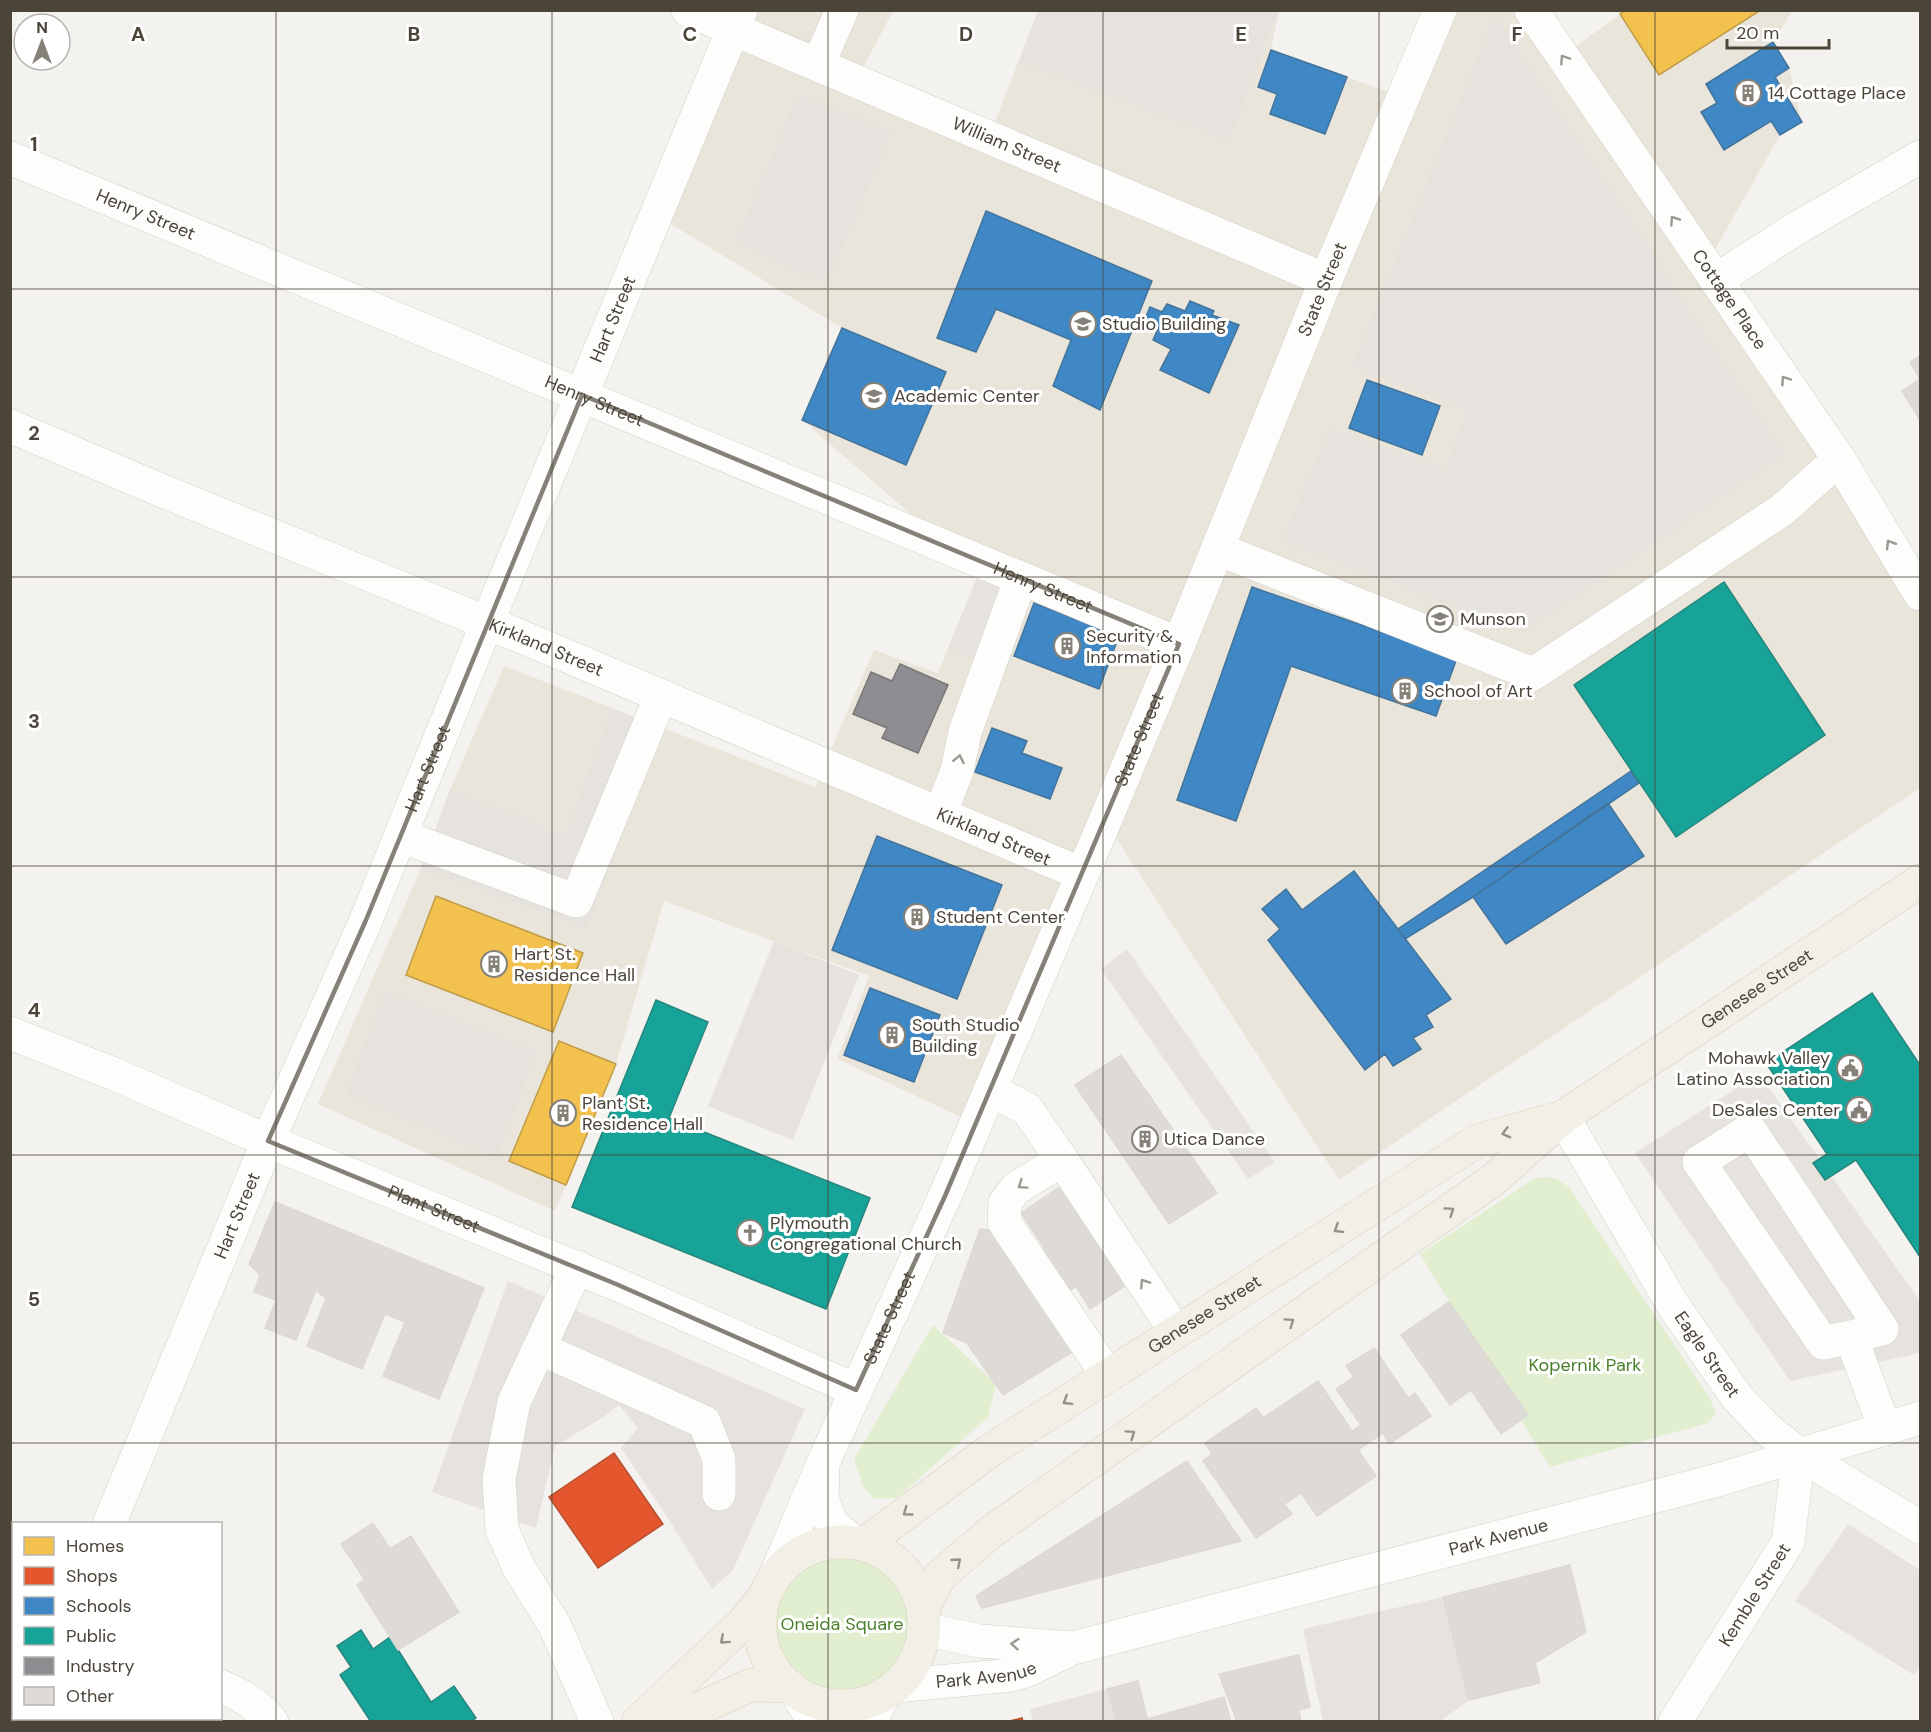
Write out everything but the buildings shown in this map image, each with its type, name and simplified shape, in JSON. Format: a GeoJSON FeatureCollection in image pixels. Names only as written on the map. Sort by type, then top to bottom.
{"type":"FeatureCollection","features":[{"type":"Feature","properties":{"kind":"main road","name":"Genesee Street"},"geometry":{"type":"LineString","coordinates":[[923,1619],[940,1576],[991,1532],[1493,1180],[1563,1117],[1920,880]]}},
{"type":"Feature","properties":{"kind":"main road","name":"Genesee Street"},"geometry":{"type":"LineString","coordinates":[[858,1543],[991,1450],[1477,1141],[1563,1117]]}},
{"type":"Feature","properties":{"kind":"main road"},"geometry":{"type":"LineString","coordinates":[[638,1722],[742,1623],[770,1585],[798,1554],[825,1543],[858,1543],[885,1554],[903,1568],[916,1587],[923,1619],[920,1650],[910,1670],[883,1701],[840,1706],[818,1702],[792,1689],[772,1668],[762,1646],[759,1621],[770,1585]]}},
{"type":"Feature","properties":{"kind":"main road"},"geometry":{"type":"LineString","coordinates":[[669,1722],[751,1685],[792,1689]]}},
{"type":"Feature","properties":{"kind":"street","name":"William Street"},"geometry":{"type":"LineString","coordinates":[[688,10],[737,20],[818,65],[1326,280]]}},
{"type":"Feature","properties":{"kind":"street"},"geometry":{"type":"LineString","coordinates":[[818,65],[842,10]]}},
{"type":"Feature","properties":{"kind":"street","name":"State Street"},"geometry":{"type":"LineString","coordinates":[[770,1585],[823,1463],[887,1328],[941,1206],[1179,644],[1326,280],[1440,10]]}},
{"type":"Feature","properties":{"kind":"street","name":"Cottage Place"},"geometry":{"type":"LineString","coordinates":[[1531,10],[1839,459],[1920,594]]}},
{"type":"Feature","properties":{"kind":"street","name":"Hart Street"},"geometry":{"type":"LineString","coordinates":[[110,1522],[268,1141],[366,920],[737,20]]}},
{"type":"Feature","properties":{"kind":"street"},"geometry":{"type":"LineString","coordinates":[[1716,280],[1797,228],[1920,157]]}},
{"type":"Feature","properties":{"kind":"street","name":"Henry Street"},"geometry":{"type":"LineString","coordinates":[[10,158],[1179,644]]}},
{"type":"Feature","properties":{"kind":"street","name":"Kirkland Street"},"geometry":{"type":"LineString","coordinates":[[10,426],[165,492],[487,623],[1082,874]]}},
{"type":"Feature","properties":{"kind":"street"},"geometry":{"type":"LineString","coordinates":[[1218,549],[1533,674],[1782,510],[1839,459]]}},
{"type":"Feature","properties":{"kind":"street"},"geometry":{"type":"LineString","coordinates":[[940,814],[957,771],[965,732],[1021,578]]}},
{"type":"Feature","properties":{"kind":"street"},"geometry":{"type":"LineString","coordinates":[[400,836],[576,901],[661,696]]}},
{"type":"Feature","properties":{"kind":"street","name":"Plant Street"},"geometry":{"type":"LineString","coordinates":[[10,1033],[577,1267],[856,1390]]}},
{"type":"Feature","properties":{"kind":"street"},"geometry":{"type":"LineString","coordinates":[[990,1090],[1027,1108],[1176,1332]]}},
{"type":"Feature","properties":{"kind":"street","name":"Eagle Street"},"geometry":{"type":"LineString","coordinates":[[1563,1117],[1673,1305],[1730,1387],[1768,1430],[1799,1454],[1920,1527]]}},
{"type":"Feature","properties":{"kind":"street"},"geometry":{"type":"LineString","coordinates":[[1750,1130],[1882,1329],[1851,1337],[1823,1343],[1699,1162],[1750,1130]]}},
{"type":"Feature","properties":{"kind":"street"},"geometry":{"type":"LineString","coordinates":[[1062,1160],[1015,1189],[1005,1203],[1004,1221],[1108,1376]]}},
{"type":"Feature","properties":{"kind":"street"},"geometry":{"type":"LineString","coordinates":[[577,1267],[514,1402],[499,1479],[502,1530],[519,1568],[555,1626],[597,1722]]}},
{"type":"Feature","properties":{"kind":"street"},"geometry":{"type":"LineString","coordinates":[[1851,1337],[1885,1429]]}},
{"type":"Feature","properties":{"kind":"street"},"geometry":{"type":"LineString","coordinates":[[539,1348],[704,1422],[719,1459],[718,1494]]}},
{"type":"Feature","properties":{"kind":"street","name":"Park Avenue"},"geometry":{"type":"LineString","coordinates":[[883,1701],[1012,1675],[1028,1670],[1073,1648],[1718,1480],[1920,1418]]}},
{"type":"Feature","properties":{"kind":"street","name":"Kemble Street"},"geometry":{"type":"LineString","coordinates":[[1675,1722],[1788,1542],[1799,1454]]}},
{"type":"Feature","properties":{"kind":"street","name":"State Street"},"geometry":{"type":"LineString","coordinates":[[823,1463],[822,1497],[831,1523],[858,1543]]}},
{"type":"Feature","properties":{"kind":"street","name":"Park Avenue"},"geometry":{"type":"LineString","coordinates":[[923,1619],[980,1641],[1073,1648]]}},
{"type":"Feature","properties":{"kind":"street"},"geometry":{"type":"LineString","coordinates":[[222,1687],[241,1695],[262,1709],[272,1722]]}},
{"type":"Feature","properties":{"kind":"street"},"geometry":{"type":"LineString","coordinates":[[792,1689],[814,1722]]}},
{"type":"Feature","properties":{"kind":"highlighted area"},"geometry":{"type":"Polygon","coordinates":[[[582,395],[1179,644],[945,1196],[856,1390],[616,1284],[268,1141],[366,920],[582,395]]]}},
{"type":"Feature","properties":{"kind":"shaded area"},"geometry":{"type":"Polygon","coordinates":[[[1038,10],[1278,11],[1229,141],[1019,62],[1038,10]]]}},
{"type":"Feature","properties":{"kind":"shaded area","name":"Munson"},"geometry":{"type":"Polygon","coordinates":[[[741,11],[893,11],[856,81],[989,137],[1038,11],[1279,11],[1271,50],[1403,97],[1440,11],[1531,11],[1562,56],[1625,11],[1792,11],[1773,42],[1789,68],[1802,122],[1780,135],[1706,265],[1920,590],[1920,788],[1339,1180],[1105,821],[976,1124],[837,1059],[869,976],[664,901],[616,1064],[555,1211],[318,1104],[421,868],[450,790],[504,666],[815,787],[874,650],[938,673],[979,573],[802,420],[842,328],[656,215],[741,11]]]}},
{"type":"Feature","properties":{"kind":"shaded area"},"geometry":{"type":"Polygon","coordinates":[[[1495,14],[1785,455],[1524,632],[1282,542],[1329,427],[1446,468],[1467,409],[1352,367],[1495,14]]]}},
{"type":"Feature","properties":{"kind":"shaded area"},"geometry":{"type":"Polygon","coordinates":[[[798,93],[892,132],[827,284],[735,243],[798,93]]]}},
{"type":"Feature","properties":{"kind":"shaded area"},"geometry":{"type":"Polygon","coordinates":[[[979,573],[1030,594],[999,669],[948,648],[979,573]]]}},
{"type":"Feature","properties":{"kind":"shaded area"},"geometry":{"type":"Polygon","coordinates":[[[612,709],[662,727],[587,929],[421,868],[450,790],[566,833],[612,709]]]}},
{"type":"Feature","properties":{"kind":"shaded area"},"geometry":{"type":"Polygon","coordinates":[[[774,941],[859,975],[793,1140],[708,1106],[774,941]]]}},
{"type":"Feature","properties":{"kind":"shaded area"},"geometry":{"type":"Polygon","coordinates":[[[1127,949],[1275,1162],[1248,1179],[1101,969],[1127,949]]]}},
{"type":"Feature","properties":{"kind":"shaded area"},"geometry":{"type":"Polygon","coordinates":[[[384,990],[537,1051],[497,1158],[346,1094],[384,990]]]}},
{"type":"Feature","properties":{"kind":"shaded area"},"geometry":{"type":"Polygon","coordinates":[[[1759,1074],[1920,1301],[1920,1353],[1790,1381],[1635,1153],[1759,1074]]]}},
{"type":"Feature","properties":{"kind":"shaded area"},"geometry":{"type":"Polygon","coordinates":[[[508,1281],[805,1409],[733,1570],[712,1589],[621,1448],[638,1428],[619,1405],[555,1446],[536,1528],[432,1492],[508,1281]]]}},
{"type":"Feature","properties":{"kind":"shaded area"},"geometry":{"type":"Polygon","coordinates":[[[1848,1524],[1920,1570],[1920,1668],[1914,1675],[1795,1601],[1848,1524]]]}},
{"type":"Feature","properties":{"kind":"shaded area"},"geometry":{"type":"Polygon","coordinates":[[[1443,1597],[1469,1700],[1441,1721],[1323,1721],[1303,1629],[1443,1597]]]}},
{"type":"Feature","properties":{"kind":"shaded area"},"geometry":{"type":"Polygon","coordinates":[[[1107,1689],[1117,1721],[1033,1721],[1030,1709],[1107,1689]]]}},
{"type":"Feature","properties":{"kind":"green space","name":"Kopernik Park"},"geometry":{"type":"Polygon","coordinates":[[[1535,1178],[1557,1179],[1569,1187],[1710,1398],[1716,1414],[1708,1423],[1550,1467],[1420,1254],[1535,1178]]]}},
{"type":"Feature","properties":{"kind":"green space"},"geometry":{"type":"Polygon","coordinates":[[[933,1325],[996,1384],[988,1417],[897,1498],[874,1499],[863,1486],[854,1459],[933,1325]]]}},
{"type":"Feature","properties":{"kind":"green space","name":"Oneida Square"},"geometry":{"type":"Polygon","coordinates":[[[842,1542],[858,1543],[873,1548],[899,1566],[917,1592],[922,1607],[922,1639],[917,1654],[899,1680],[873,1698],[858,1703],[842,1704],[826,1703],[811,1698],[785,1680],[767,1654],[762,1639],[761,1623],[762,1607],[767,1592],[785,1566],[811,1548],[826,1543],[842,1542]]]}},
{"type":"Feature","properties":{"kind":"place","name":"14 Cottage Place"},"geometry":{"type":"Point","coordinates":[1748,93]}},
{"type":"Feature","properties":{"kind":"place","name":"Studio Building"},"geometry":{"type":"Point","coordinates":[1083,324]}},
{"type":"Feature","properties":{"kind":"place","name":"Academic Center"},"geometry":{"type":"Point","coordinates":[874,396]}},
{"type":"Feature","properties":{"kind":"place","name":"Munson"},"geometry":{"type":"Point","coordinates":[1440,619]}},
{"type":"Feature","properties":{"kind":"place","name":"Security & Information"},"geometry":{"type":"Point","coordinates":[1067,646]}},
{"type":"Feature","properties":{"kind":"place","name":"School of Art"},"geometry":{"type":"Point","coordinates":[1405,691]}},
{"type":"Feature","properties":{"kind":"place","name":"Student Center"},"geometry":{"type":"Point","coordinates":[917,917]}},
{"type":"Feature","properties":{"kind":"place","name":"Hart St. Residence Hall"},"geometry":{"type":"Point","coordinates":[494,964]}},
{"type":"Feature","properties":{"kind":"place","name":"South Studio Building"},"geometry":{"type":"Point","coordinates":[892,1035]}},
{"type":"Feature","properties":{"kind":"place","name":"Mohawk Valley Latino Association"},"geometry":{"type":"Point","coordinates":[1850,1068]}},
{"type":"Feature","properties":{"kind":"place","name":"DeSales Center"},"geometry":{"type":"Point","coordinates":[1859,1110]}},
{"type":"Feature","properties":{"kind":"place","name":"Plant St. Residence Hall"},"geometry":{"type":"Point","coordinates":[563,1113]}},
{"type":"Feature","properties":{"kind":"place","name":"Utica Dance"},"geometry":{"type":"Point","coordinates":[1145,1139]}},
{"type":"Feature","properties":{"kind":"place","name":"Plymouth Congregational Church"},"geometry":{"type":"Point","coordinates":[750,1233]}}]}
